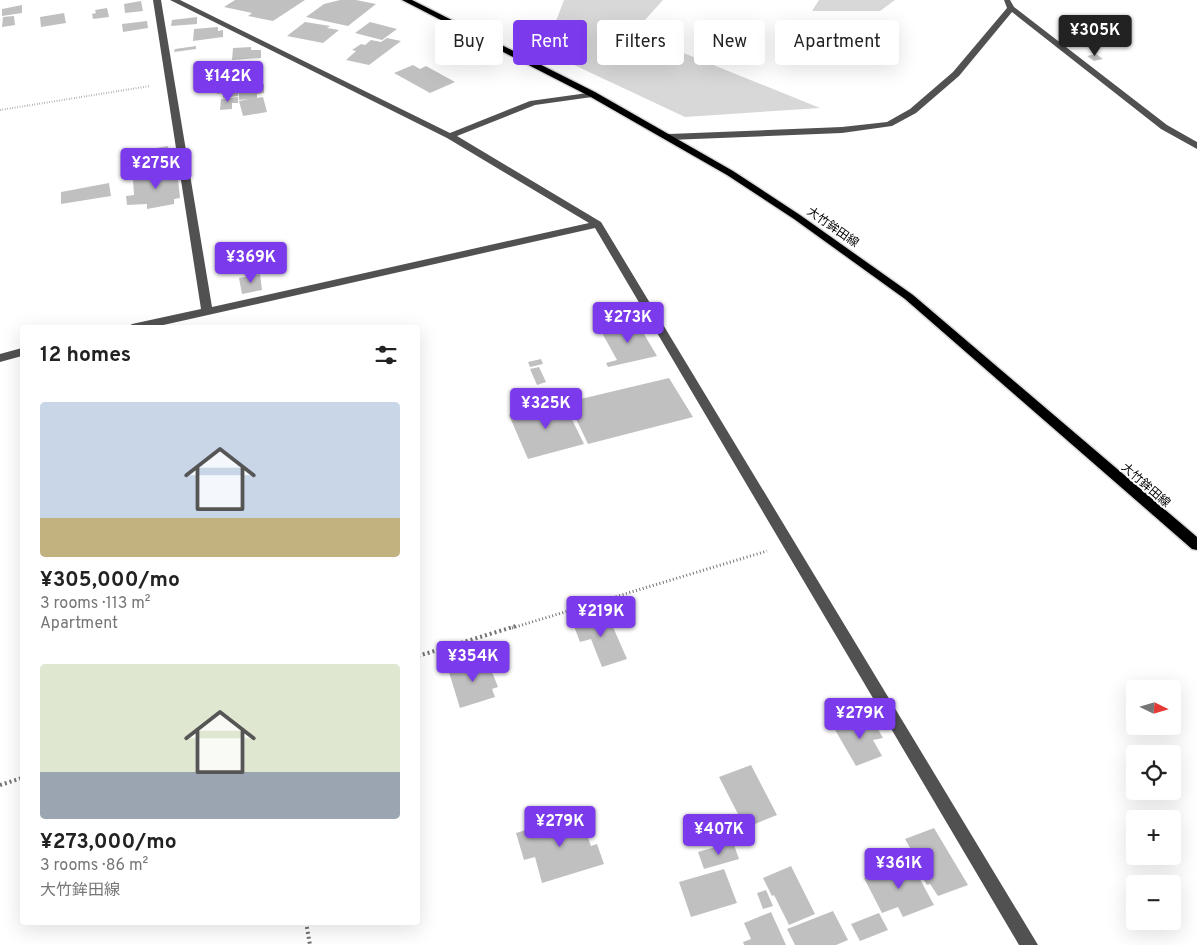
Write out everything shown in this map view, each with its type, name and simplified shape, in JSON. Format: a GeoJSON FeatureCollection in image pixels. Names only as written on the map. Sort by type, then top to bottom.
{"type":"FeatureCollection","features":[{"type":"Feature","properties":{"kind":"main road","name":"大竹鉾田線"},"geometry":{"type":"LineString","coordinates":[[406,0],[592,94],[730,173],[790,212],[909,297],[1197,545]]}},
{"type":"Feature","properties":{"kind":"street"},"geometry":{"type":"LineString","coordinates":[[157,0],[207,311]]}},
{"type":"Feature","properties":{"kind":"street"},"geometry":{"type":"LineString","coordinates":[[174,0],[450,136],[598,224],[1029,945]]}},
{"type":"Feature","properties":{"kind":"street"},"geometry":{"type":"LineString","coordinates":[[669,137],[826,131],[889,124],[913,111],[956,74],[1009,4],[1164,127],[1197,146]]}},
{"type":"Feature","properties":{"kind":"street"},"geometry":{"type":"LineString","coordinates":[[450,136],[533,103],[592,94]]}},
{"type":"Feature","properties":{"kind":"street"},"geometry":{"type":"LineString","coordinates":[[145,325],[598,224]]}},
{"type":"Feature","properties":{"kind":"street"},"geometry":{"type":"LineString","coordinates":[[0,358],[20,353]]}},
{"type":"Feature","properties":{"kind":"path"},"geometry":{"type":"LineString","coordinates":[[0,110],[171,83]]}},
{"type":"Feature","properties":{"kind":"path"},"geometry":{"type":"LineString","coordinates":[[420,655],[790,544]]}},
{"type":"Feature","properties":{"kind":"path"},"geometry":{"type":"LineString","coordinates":[[0,785],[20,779]]}},
{"type":"Feature","properties":{"kind":"path"},"geometry":{"type":"LineString","coordinates":[[307,925],[310,945]]}},
{"type":"Feature","properties":{"kind":"shaded area"},"geometry":{"type":"Polygon","coordinates":[[[564,0],[663,0],[645,20],[597,20],[597,65],[684,65],[684,53],[694,57],[694,65],[713,65],[820,108],[685,117],[574,65],[587,65],[587,20],[556,20],[564,0]]]}},
{"type":"Feature","properties":{"kind":"shaded area"},"geometry":{"type":"Polygon","coordinates":[[[819,0],[895,0],[880,11],[812,11],[819,0]]]}},
{"type":"Feature","properties":{"kind":"building"},"geometry":{"type":"Polygon","coordinates":[[[235,0],[305,0],[273,21],[248,16],[252,13],[224,7],[235,0]]]}},
{"type":"Feature","properties":{"kind":"building"},"geometry":{"type":"Polygon","coordinates":[[[340,0],[356,0],[376,4],[348,26],[306,17],[324,4],[340,0]]]}},
{"type":"Feature","properties":{"kind":"building"},"geometry":{"type":"Polygon","coordinates":[[[141,1],[143,11],[125,13],[124,4],[141,1]]]}},
{"type":"Feature","properties":{"kind":"building"},"geometry":{"type":"Polygon","coordinates":[[[22,5],[22,13],[2,16],[2,9],[22,5]]]}},
{"type":"Feature","properties":{"kind":"building"},"geometry":{"type":"Polygon","coordinates":[[[107,8],[109,17],[93,19],[92,14],[96,13],[95,10],[107,8]]]}},
{"type":"Feature","properties":{"kind":"building"},"geometry":{"type":"Polygon","coordinates":[[[64,13],[66,23],[41,27],[40,17],[64,13]]]}},
{"type":"Feature","properties":{"kind":"building"},"geometry":{"type":"Polygon","coordinates":[[[14,16],[15,25],[2,27],[3,17],[14,16]]]}},
{"type":"Feature","properties":{"kind":"building"},"geometry":{"type":"Polygon","coordinates":[[[197,17],[197,24],[171,26],[172,20],[197,17]]]}},
{"type":"Feature","properties":{"kind":"building"},"geometry":{"type":"Polygon","coordinates":[[[147,21],[148,28],[123,32],[122,24],[147,21]]]}},
{"type":"Feature","properties":{"kind":"building"},"geometry":{"type":"Polygon","coordinates":[[[305,22],[330,26],[327,28],[339,30],[323,43],[287,36],[305,22]]]}},
{"type":"Feature","properties":{"kind":"building"},"geometry":{"type":"Polygon","coordinates":[[[370,22],[397,29],[382,40],[355,33],[370,22]]]}},
{"type":"Feature","properties":{"kind":"building"},"geometry":{"type":"Polygon","coordinates":[[[218,27],[218,31],[223,30],[223,37],[193,41],[194,29],[218,27]]]}},
{"type":"Feature","properties":{"kind":"building"},"geometry":{"type":"Polygon","coordinates":[[[387,38],[401,41],[369,65],[346,60],[356,51],[352,50],[361,44],[365,45],[371,40],[381,42],[387,38]]]}},
{"type":"Feature","properties":{"kind":"building"},"geometry":{"type":"Polygon","coordinates":[[[196,46],[196,49],[174,52],[175,49],[196,46]]]}},
{"type":"Feature","properties":{"kind":"building"},"geometry":{"type":"Polygon","coordinates":[[[251,47],[251,50],[261,50],[261,58],[232,60],[233,48],[251,47]]]}},
{"type":"Feature","properties":{"kind":"building"},"geometry":{"type":"Polygon","coordinates":[[[1096,54],[1103,59],[1094,61],[1087,56],[1096,54]]]}},
{"type":"Feature","properties":{"kind":"building"},"geometry":{"type":"Polygon","coordinates":[[[413,65],[420,69],[426,66],[455,82],[430,93],[394,73],[413,65]]]}},
{"type":"Feature","properties":{"kind":"building"},"geometry":{"type":"Polygon","coordinates":[[[264,84],[264,93],[257,94],[257,98],[263,97],[267,112],[243,116],[239,101],[249,99],[239,100],[239,92],[238,96],[223,98],[223,93],[217,94],[217,90],[264,84]]]}},
{"type":"Feature","properties":{"kind":"building"},"geometry":{"type":"Polygon","coordinates":[[[238,97],[238,103],[232,103],[232,109],[220,110],[221,99],[238,97]]]}},
{"type":"Feature","properties":{"kind":"building"},"geometry":{"type":"Polygon","coordinates":[[[168,146],[171,168],[130,173],[128,153],[168,146]]]}},
{"type":"Feature","properties":{"kind":"building"},"geometry":{"type":"Polygon","coordinates":[[[177,170],[180,198],[174,199],[174,204],[147,209],[147,204],[127,205],[126,196],[134,195],[133,180],[177,170]]]}},
{"type":"Feature","properties":{"kind":"building"},"geometry":{"type":"Polygon","coordinates":[[[109,183],[111,196],[61,204],[61,192],[109,183]]]}},
{"type":"Feature","properties":{"kind":"building"},"geometry":{"type":"Polygon","coordinates":[[[260,274],[262,290],[242,294],[239,278],[260,274]]]}},
{"type":"Feature","properties":{"kind":"building"},"geometry":{"type":"Polygon","coordinates":[[[638,324],[657,356],[608,367],[606,363],[617,360],[601,331],[604,331],[601,326],[608,325],[611,330],[638,324]]]}},
{"type":"Feature","properties":{"kind":"building"},"geometry":{"type":"Polygon","coordinates":[[[541,359],[543,364],[530,367],[528,362],[541,359]]]}},
{"type":"Feature","properties":{"kind":"building"},"geometry":{"type":"Polygon","coordinates":[[[539,367],[546,382],[537,385],[530,369],[539,367]]]}},
{"type":"Feature","properties":{"kind":"building"},"geometry":{"type":"Polygon","coordinates":[[[669,378],[693,417],[588,444],[568,402],[669,378]]]}},
{"type":"Feature","properties":{"kind":"building"},"geometry":{"type":"Polygon","coordinates":[[[564,403],[584,444],[528,459],[509,415],[564,403]]]}},
{"type":"Feature","properties":{"kind":"building"},"geometry":{"type":"Polygon","coordinates":[[[606,611],[627,659],[602,667],[591,639],[580,642],[572,621],[606,611]]]}},
{"type":"Feature","properties":{"kind":"building"},"geometry":{"type":"Polygon","coordinates":[[[482,659],[484,666],[489,664],[498,687],[492,689],[495,697],[460,708],[448,669],[482,659]]]}},
{"type":"Feature","properties":{"kind":"building"},"geometry":{"type":"Polygon","coordinates":[[[870,715],[883,738],[873,740],[882,756],[856,766],[834,728],[870,715]]]}},
{"type":"Feature","properties":{"kind":"building"},"geometry":{"type":"Polygon","coordinates":[[[751,765],[777,815],[740,830],[735,820],[740,818],[719,777],[751,765]]]}},
{"type":"Feature","properties":{"kind":"building"},"geometry":{"type":"Polygon","coordinates":[[[575,815],[576,820],[581,818],[591,846],[597,844],[604,864],[542,883],[535,857],[524,860],[516,833],[575,815]]]}},
{"type":"Feature","properties":{"kind":"building"},"geometry":{"type":"Polygon","coordinates":[[[934,828],[968,885],[938,896],[930,884],[927,885],[921,875],[925,874],[905,839],[934,828]]]}},
{"type":"Feature","properties":{"kind":"building"},"geometry":{"type":"Polygon","coordinates":[[[733,842],[739,859],[704,869],[698,852],[733,842]]]}},
{"type":"Feature","properties":{"kind":"building"},"geometry":{"type":"Polygon","coordinates":[[[910,861],[934,905],[903,917],[898,907],[882,913],[864,878],[910,861]]]}},
{"type":"Feature","properties":{"kind":"building"},"geometry":{"type":"Polygon","coordinates":[[[791,866],[815,914],[789,925],[763,878],[791,866]]]}},
{"type":"Feature","properties":{"kind":"building"},"geometry":{"type":"Polygon","coordinates":[[[724,869],[737,903],[691,917],[679,882],[724,869]]]}},
{"type":"Feature","properties":{"kind":"building"},"geometry":{"type":"Polygon","coordinates":[[[766,890],[773,906],[763,909],[757,893],[766,890]]]}},
{"type":"Feature","properties":{"kind":"building"},"geometry":{"type":"Polygon","coordinates":[[[833,911],[848,940],[836,945],[795,945],[787,929],[833,911]]]}},
{"type":"Feature","properties":{"kind":"building"},"geometry":{"type":"Polygon","coordinates":[[[771,912],[786,945],[744,945],[743,942],[751,939],[744,923],[771,912]]]}},
{"type":"Feature","properties":{"kind":"building"},"geometry":{"type":"Polygon","coordinates":[[[879,913],[888,930],[860,941],[851,924],[879,913]]]}}]}
